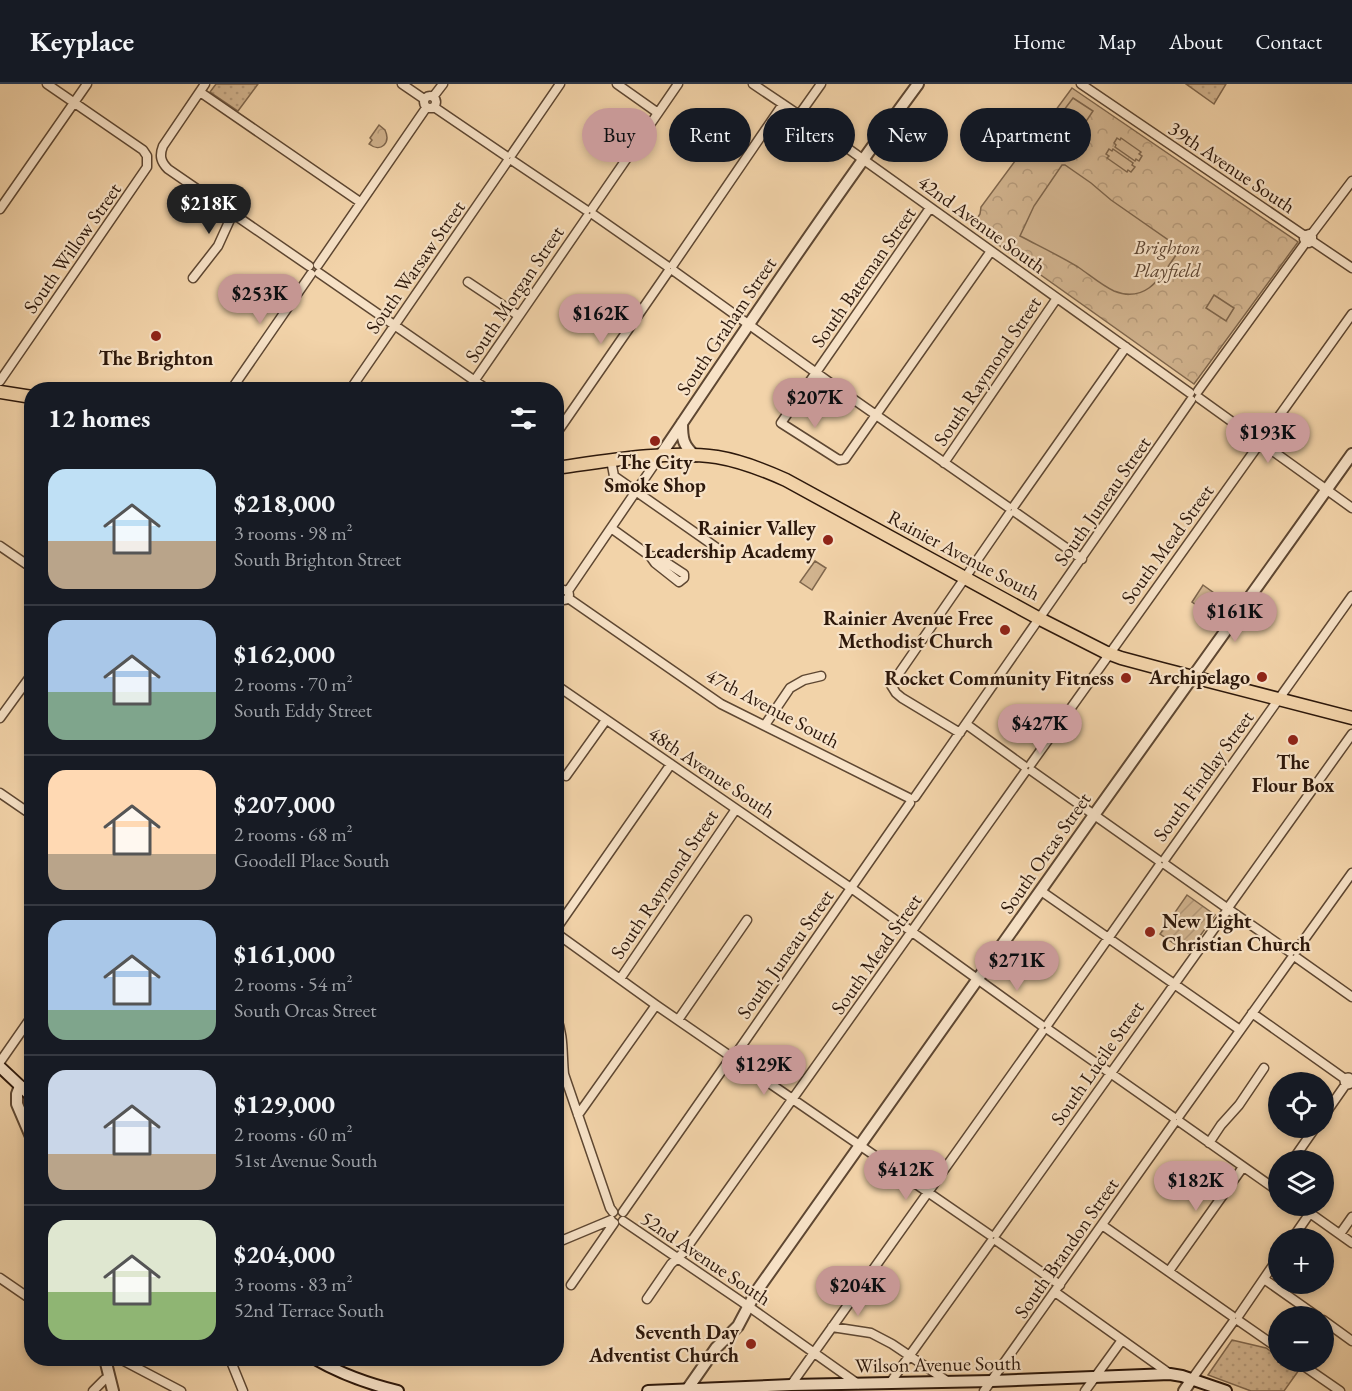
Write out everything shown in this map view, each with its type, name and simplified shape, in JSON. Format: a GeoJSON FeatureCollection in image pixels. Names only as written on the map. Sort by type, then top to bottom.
{"type":"FeatureCollection","features":[{"type":"Feature","properties":{"kind":"main road"},"geometry":{"type":"LineString","coordinates":[[0,392],[24,396]]}},
{"type":"Feature","properties":{"kind":"main road","name":"Rainier Avenue South"},"geometry":{"type":"LineString","coordinates":[[564,466],[660,456],[716,457],[732,460],[771,473],[1109,654],[1352,718]]}},
{"type":"Feature","properties":{"kind":"street"},"geometry":{"type":"LineString","coordinates":[[47,84],[74,103]]}},
{"type":"Feature","properties":{"kind":"street"},"geometry":{"type":"LineString","coordinates":[[0,209],[87,84]]}},
{"type":"Feature","properties":{"kind":"street"},"geometry":{"type":"LineString","coordinates":[[402,84],[670,268],[1082,559]]}},
{"type":"Feature","properties":{"kind":"street"},"geometry":{"type":"LineString","coordinates":[[237,382],[443,84]]}},
{"type":"Feature","properties":{"kind":"street","name":"South Warsaw Street"},"geometry":{"type":"LineString","coordinates":[[356,382],[560,84]]}},
{"type":"Feature","properties":{"kind":"street"},"geometry":{"type":"LineString","coordinates":[[617,84],[658,113]]}},
{"type":"Feature","properties":{"kind":"street","name":"South Morgan Street"},"geometry":{"type":"LineString","coordinates":[[474,381],[678,84]]}},
{"type":"Feature","properties":{"kind":"street","name":"42nd Avenue South"},"geometry":{"type":"LineString","coordinates":[[753,84],[789,108]]}},
{"type":"Feature","properties":{"kind":"street"},"geometry":{"type":"LineString","coordinates":[[804,108],[821,84]]}},
{"type":"Feature","properties":{"kind":"street","name":"South Graham Street"},"geometry":{"type":"LineString","coordinates":[[564,593],[611,528],[748,324],[918,84]]}},
{"type":"Feature","properties":{"kind":"street","name":"39th Avenue South"},"geometry":{"type":"LineString","coordinates":[[1081,84],[1352,268]]}},
{"type":"Feature","properties":{"kind":"street"},"geometry":{"type":"LineString","coordinates":[[360,202],[203,88],[163,146],[160,155],[161,161],[168,169],[474,381]]}},
{"type":"Feature","properties":{"kind":"street","name":"South Willow Street"},"geometry":{"type":"LineString","coordinates":[[0,381],[145,172],[148,162],[143,150],[74,103]]}},
{"type":"Feature","properties":{"kind":"street"},"geometry":{"type":"LineString","coordinates":[[564,422],[783,104]]}},
{"type":"Feature","properties":{"kind":"street","name":"42nd Avenue South"},"geometry":{"type":"LineString","coordinates":[[855,154],[1352,508]]}},
{"type":"Feature","properties":{"kind":"street","name":"South Juneau Street"},"geometry":{"type":"LineString","coordinates":[[571,1285],[1195,396],[1352,181]]}},
{"type":"Feature","properties":{"kind":"street","name":"South Bateman Street"},"geometry":{"type":"LineString","coordinates":[[876,414],[845,459],[840,460],[781,423],[930,208]]}},
{"type":"Feature","properties":{"kind":"street"},"geometry":{"type":"LineString","coordinates":[[193,278],[218,246],[233,213]]}},
{"type":"Feature","properties":{"kind":"street"},"geometry":{"type":"LineString","coordinates":[[876,414],[991,250]]}},
{"type":"Feature","properties":{"kind":"street"},"geometry":{"type":"LineString","coordinates":[[468,282],[519,316]]}},
{"type":"Feature","properties":{"kind":"street","name":"South Raymond Street"},"geometry":{"type":"LineString","coordinates":[[944,463],[1057,298]]}},
{"type":"Feature","properties":{"kind":"street","name":"South Mead Street"},"geometry":{"type":"LineString","coordinates":[[647,1299],[671,1264],[683,1253],[1352,314]]}},
{"type":"Feature","properties":{"kind":"street"},"geometry":{"type":"LineString","coordinates":[[960,733],[896,693],[891,685],[907,657],[911,656],[1126,346]]}},
{"type":"Feature","properties":{"kind":"street"},"geometry":{"type":"LineString","coordinates":[[682,423],[683,441],[695,456]]}},
{"type":"Feature","properties":{"kind":"street","name":"South Orcas Street"},"geometry":{"type":"LineString","coordinates":[[687,1390],[716,1348],[738,1326],[763,1283],[1352,454]]}},
{"type":"Feature","properties":{"kind":"street"},"geometry":{"type":"LineString","coordinates":[[611,460],[614,476],[717,548]]}},
{"type":"Feature","properties":{"kind":"street"},"geometry":{"type":"LineString","coordinates":[[611,528],[650,556]]}},
{"type":"Feature","properties":{"kind":"street"},"geometry":{"type":"LineString","coordinates":[[1,549],[24,563]]}},
{"type":"Feature","properties":{"kind":"street","name":"47th Avenue South"},"geometry":{"type":"LineString","coordinates":[[564,595],[719,702],[911,799]]}},
{"type":"Feature","properties":{"kind":"street","name":"South Findlay Street"},"geometry":{"type":"LineString","coordinates":[[791,1385],[1352,596]]}},
{"type":"Feature","properties":{"kind":"street"},"geometry":{"type":"LineString","coordinates":[[765,725],[790,688],[804,680],[821,676]]}},
{"type":"Feature","properties":{"kind":"street"},"geometry":{"type":"LineString","coordinates":[[0,718],[24,685]]}},
{"type":"Feature","properties":{"kind":"street","name":"48th Avenue South"},"geometry":{"type":"LineString","coordinates":[[564,691],[851,888],[1243,1167],[1268,1181]]}},
{"type":"Feature","properties":{"kind":"street"},"geometry":{"type":"LineString","coordinates":[[566,776],[606,720]]}},
{"type":"Feature","properties":{"kind":"street"},"geometry":{"type":"LineString","coordinates":[[966,724],[1352,997]]}},
{"type":"Feature","properties":{"kind":"street","name":"South Lucile Street"},"geometry":{"type":"LineString","coordinates":[[890,1383],[1352,734]]}},
{"type":"Feature","properties":{"kind":"street"},"geometry":{"type":"LineString","coordinates":[[564,919],[671,764]]}},
{"type":"Feature","properties":{"kind":"street"},"geometry":{"type":"LineString","coordinates":[[0,793],[24,810]]}},
{"type":"Feature","properties":{"kind":"street","name":"South Raymond Street"},"geometry":{"type":"LineString","coordinates":[[620,979],[736,809]]}},
{"type":"Feature","properties":{"kind":"street","name":"South Brandon Street"},"geometry":{"type":"LineString","coordinates":[[984,1391],[1352,873]]}},
{"type":"Feature","properties":{"kind":"street"},"geometry":{"type":"LineString","coordinates":[[1343,885],[1352,892]]}},
{"type":"Feature","properties":{"kind":"street"},"geometry":{"type":"LineString","coordinates":[[1041,891],[1240,1030]]}},
{"type":"Feature","properties":{"kind":"street"},"geometry":{"type":"LineString","coordinates":[[678,1020],[747,920]]}},
{"type":"Feature","properties":{"kind":"street"},"geometry":{"type":"LineString","coordinates":[[564,937],[656,1005],[993,1238],[1122,1340],[1170,1374]]}},
{"type":"Feature","properties":{"kind":"street"},"geometry":{"type":"LineString","coordinates":[[578,1115],[656,1005]]}},
{"type":"Feature","properties":{"kind":"street"},"geometry":{"type":"LineString","coordinates":[[1252,1013],[1349,1081],[1334,1102]]}},
{"type":"Feature","properties":{"kind":"street"},"geometry":{"type":"LineString","coordinates":[[0,1062],[24,1028]]}},
{"type":"Feature","properties":{"kind":"street"},"geometry":{"type":"LineString","coordinates":[[0,1067],[24,1090]]}},
{"type":"Feature","properties":{"kind":"street"},"geometry":{"type":"LineString","coordinates":[[1209,1143],[1264,1068]]}},
{"type":"Feature","properties":{"kind":"street"},"geometry":{"type":"LineString","coordinates":[[564,1074],[610,1208],[617,1218],[564,1240]]}},
{"type":"Feature","properties":{"kind":"street"},"geometry":{"type":"LineString","coordinates":[[20,1086],[17,1104],[24,1120]]}},
{"type":"Feature","properties":{"kind":"street"},"geometry":{"type":"LineString","coordinates":[[1169,1271],[1243,1167]]}},
{"type":"Feature","properties":{"kind":"street"},"geometry":{"type":"LineString","coordinates":[[1314,1216],[1352,1243]]}},
{"type":"Feature","properties":{"kind":"street"},"geometry":{"type":"LineString","coordinates":[[1340,1234],[1352,1217]]}},
{"type":"Feature","properties":{"kind":"street","name":"52nd Avenue South"},"geometry":{"type":"LineString","coordinates":[[617,1218],[748,1306],[858,1384]]}},
{"type":"Feature","properties":{"kind":"street"},"geometry":{"type":"LineString","coordinates":[[1102,1225],[1268,1341]]}},
{"type":"Feature","properties":{"kind":"street"},"geometry":{"type":"LineString","coordinates":[[1184,1391],[1268,1272]]}},
{"type":"Feature","properties":{"kind":"street"},"geometry":{"type":"LineString","coordinates":[[0,1278],[24,1294]]}},
{"type":"Feature","properties":{"kind":"street"},"geometry":{"type":"LineString","coordinates":[[1263,1279],[1302,1306]]}},
{"type":"Feature","properties":{"kind":"street"},"geometry":{"type":"LineString","coordinates":[[832,1327],[871,1333],[947,1381]]}},
{"type":"Feature","properties":{"kind":"street"},"geometry":{"type":"LineString","coordinates":[[1334,1328],[1352,1341]]}},
{"type":"Feature","properties":{"kind":"street"},"geometry":{"type":"LineString","coordinates":[[1085,1391],[1122,1340]]}},
{"type":"Feature","properties":{"kind":"street"},"geometry":{"type":"LineString","coordinates":[[107,1366],[113,1391]]}},
{"type":"Feature","properties":{"kind":"street"},"geometry":{"type":"LineString","coordinates":[[133,1366],[181,1391]]}},
{"type":"Feature","properties":{"kind":"street"},"geometry":{"type":"LineString","coordinates":[[233,1366],[243,1391]]}},
{"type":"Feature","properties":{"kind":"street"},"geometry":{"type":"LineString","coordinates":[[328,1366],[364,1381],[398,1391]]}},
{"type":"Feature","properties":{"kind":"street"},"geometry":{"type":"LineString","coordinates":[[1312,1372],[1340,1391]]}},
{"type":"Feature","properties":{"kind":"street","name":"Wilson Avenue South"},"geometry":{"type":"LineString","coordinates":[[648,1391],[1170,1374],[1192,1379],[1212,1389],[1226,1391]]}},
{"type":"Feature","properties":{"kind":"street"},"geometry":{"type":"LineString","coordinates":[[93,1391],[109,1377]]}},
{"type":"Feature","properties":{"kind":"green space"},"geometry":{"type":"Polygon","coordinates":[[[216,84],[258,84],[238,111],[210,92],[216,84]]]}},
{"type":"Feature","properties":{"kind":"green space"},"geometry":{"type":"Polygon","coordinates":[[[1186,84],[1226,84],[1214,104],[1186,84]]]}},
{"type":"Feature","properties":{"kind":"green space","name":"Brighton Playfield"},"geometry":{"type":"Polygon","coordinates":[[[1072,88],[1298,242],[1194,384],[972,226],[980,214],[981,207],[1014,162],[1091,162],[1091,108],[1057,108],[1072,88]]]}},
{"type":"Feature","properties":{"kind":"green space"},"geometry":{"type":"Polygon","coordinates":[[[1073,98],[1088,108],[1066,108],[1073,98]]]}},
{"type":"Feature","properties":{"kind":"green space"},"geometry":{"type":"Polygon","coordinates":[[[379,125],[387,135],[386,143],[381,147],[373,147],[369,144],[372,140],[370,138],[379,125]]]}},
{"type":"Feature","properties":{"kind":"green space"},"geometry":{"type":"Polygon","coordinates":[[[1117,138],[1120,140],[1121,138],[1141,152],[1139,154],[1142,156],[1139,161],[1136,159],[1135,161],[1115,147],[1114,143],[1117,138]]]}},
{"type":"Feature","properties":{"kind":"green space"},"geometry":{"type":"Polygon","coordinates":[[[1109,149],[1112,151],[1113,149],[1133,163],[1135,167],[1131,172],[1128,170],[1127,172],[1107,158],[1109,156],[1106,154],[1109,149]]]}},
{"type":"Feature","properties":{"kind":"green space"},"geometry":{"type":"Polygon","coordinates":[[[1062,165],[1091,183],[1111,200],[1174,244],[1176,255],[1158,279],[1144,291],[1125,294],[1114,291],[1078,267],[1020,236],[1034,206],[1062,165]]]}},
{"type":"Feature","properties":{"kind":"green space"},"geometry":{"type":"Polygon","coordinates":[[[1214,295],[1234,308],[1226,321],[1206,308],[1214,295]]]}},
{"type":"Feature","properties":{"kind":"green space"},"geometry":{"type":"Polygon","coordinates":[[[815,561],[826,568],[812,590],[800,582],[815,561]]]}},
{"type":"Feature","properties":{"kind":"green space"},"geometry":{"type":"Polygon","coordinates":[[[1203,585],[1214,593],[1215,597],[1205,611],[1192,602],[1203,585]]]}},
{"type":"Feature","properties":{"kind":"green space"},"geometry":{"type":"Polygon","coordinates":[[[1187,895],[1215,915],[1188,953],[1160,934],[1187,895]]]}},
{"type":"Feature","properties":{"kind":"green space"},"geometry":{"type":"Polygon","coordinates":[[[1232,1340],[1268,1349],[1268,1372],[1298,1372],[1284,1391],[1251,1391],[1208,1375],[1232,1340]]]}},
{"type":"Feature","properties":{"kind":"place","name":"The Brighton"},"geometry":{"type":"Point","coordinates":[156,336]}},
{"type":"Feature","properties":{"kind":"place","name":"The City Smoke Shop"},"geometry":{"type":"Point","coordinates":[655,441]}},
{"type":"Feature","properties":{"kind":"place","name":"Rainier Valley Leadership Academy"},"geometry":{"type":"Point","coordinates":[828,540]}},
{"type":"Feature","properties":{"kind":"place","name":"Rainier Avenue Free Methodist Church"},"geometry":{"type":"Point","coordinates":[1005,630]}},
{"type":"Feature","properties":{"kind":"place","name":"Archipelago"},"geometry":{"type":"Point","coordinates":[1262,677]}},
{"type":"Feature","properties":{"kind":"place","name":"Rocket Community Fitness"},"geometry":{"type":"Point","coordinates":[1126,678]}},
{"type":"Feature","properties":{"kind":"place","name":"The Flour Box"},"geometry":{"type":"Point","coordinates":[1293,740]}},
{"type":"Feature","properties":{"kind":"place","name":"New Light Christian Church"},"geometry":{"type":"Point","coordinates":[1150,932]}},
{"type":"Feature","properties":{"kind":"place","name":"Seventh Day Adventist Church"},"geometry":{"type":"Point","coordinates":[751,1344]}}]}
